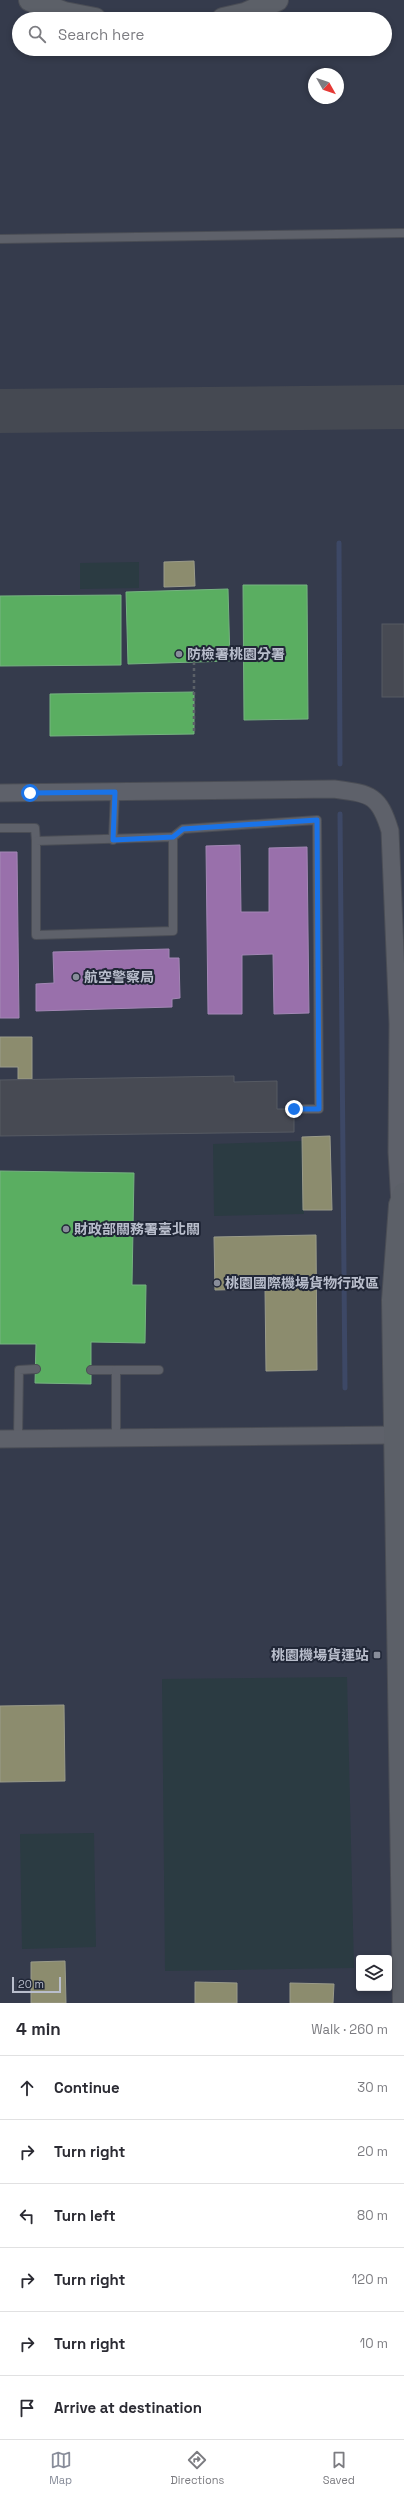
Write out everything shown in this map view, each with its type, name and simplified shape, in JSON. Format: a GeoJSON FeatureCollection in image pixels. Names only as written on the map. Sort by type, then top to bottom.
{"type":"FeatureCollection","features":[{"type":"Feature","properties":{"kind":"street"},"geometry":{"type":"LineString","coordinates":[[30,0],[61,12]]}},
{"type":"Feature","properties":{"kind":"street"},"geometry":{"type":"LineString","coordinates":[[250,12],[277,0]]}},
{"type":"Feature","properties":{"kind":"street"},"geometry":{"type":"LineString","coordinates":[[0,793],[334,789],[365,793],[383,808],[390,831],[401,1024],[397,1152],[402,1199],[394,1300],[404,2003]]}},
{"type":"Feature","properties":{"kind":"street"},"geometry":{"type":"LineString","coordinates":[[0,1439],[395,1435]]}},
{"type":"Feature","properties":{"kind":"lane"},"geometry":{"type":"LineString","coordinates":[[0,239],[404,233]]}},
{"type":"Feature","properties":{"kind":"lane"},"geometry":{"type":"LineString","coordinates":[[113,840],[115,792]]}},
{"type":"Feature","properties":{"kind":"lane"},"geometry":{"type":"LineString","coordinates":[[36,842],[173,837],[183,829],[317,820],[319,1109],[294,1109]]}},
{"type":"Feature","properties":{"kind":"lane"},"geometry":{"type":"LineString","coordinates":[[0,828],[35,828],[36,935],[173,931],[173,837]]}},
{"type":"Feature","properties":{"kind":"lane"},"geometry":{"type":"LineString","coordinates":[[18,1438],[19,1370],[36,1369]]}},
{"type":"Feature","properties":{"kind":"lane"},"geometry":{"type":"LineString","coordinates":[[91,1370],[159,1370]]}},
{"type":"Feature","properties":{"kind":"lane"},"geometry":{"type":"LineString","coordinates":[[116,1370],[116,1438]]}},
{"type":"Feature","properties":{"kind":"path"},"geometry":{"type":"LineString","coordinates":[[194,662],[194,734]]}},
{"type":"Feature","properties":{"kind":"shaded area"},"geometry":{"type":"Polygon","coordinates":[[[0,0],[404,0],[404,2003],[0,2003],[0,0]]]}},
{"type":"Feature","properties":{"kind":"shaded area"},"geometry":{"type":"Polygon","coordinates":[[[139,562],[139,588],[80,589],[80,563],[139,562]]]}},
{"type":"Feature","properties":{"kind":"shaded area"},"geometry":{"type":"Polygon","coordinates":[[[303,1141],[304,1214],[214,1216],[213,1144],[303,1141]]]}},
{"type":"Feature","properties":{"kind":"shaded area"},"geometry":{"type":"Polygon","coordinates":[[[347,1677],[354,1968],[165,1971],[162,1679],[347,1677]]]}},
{"type":"Feature","properties":{"kind":"shaded area"},"geometry":{"type":"Polygon","coordinates":[[[94,1833],[96,1947],[22,1949],[20,1834],[94,1833]]]}},
{"type":"Feature","properties":{"kind":"building: Offices"},"geometry":{"type":"Polygon","coordinates":[[[240,845],[241,912],[269,912],[269,848],[307,847],[309,1013],[274,1014],[273,954],[242,955],[242,1014],[208,1014],[206,846],[240,845]]]}},
{"type":"Feature","properties":{"kind":"building: Offices"},"geometry":{"type":"Polygon","coordinates":[[[0,852],[17,852],[19,1018],[0,1018],[0,852]]]}},
{"type":"Feature","properties":{"kind":"building: Offices"},"geometry":{"type":"Polygon","coordinates":[[[169,949],[169,958],[179,958],[180,998],[172,999],[172,1007],[36,1011],[36,984],[54,983],[53,952],[169,949]]]}},
{"type":"Feature","properties":{"kind":"building: Public"},"geometry":{"type":"Polygon","coordinates":[[[243,585],[307,585],[308,719],[244,720],[243,585]]]}},
{"type":"Feature","properties":{"kind":"building: Public"},"geometry":{"type":"Polygon","coordinates":[[[228,589],[230,661],[128,664],[126,592],[228,589]]]}},
{"type":"Feature","properties":{"kind":"building: Public"},"geometry":{"type":"Polygon","coordinates":[[[121,595],[121,665],[0,666],[0,596],[121,595]]]}},
{"type":"Feature","properties":{"kind":"building: Public"},"geometry":{"type":"Polygon","coordinates":[[[194,692],[194,734],[50,736],[50,694],[194,692]]]}},
{"type":"Feature","properties":{"kind":"building: Public","name":"財政部關務署臺北關"},"geometry":{"type":"Polygon","coordinates":[[[0,1171],[134,1173],[132,1285],[146,1285],[145,1343],[91,1342],[91,1384],[35,1383],[36,1344],[0,1344],[0,1171]]]}},
{"type":"Feature","properties":{"kind":"building: Industry"},"geometry":{"type":"Polygon","coordinates":[[[194,561],[195,586],[164,587],[164,562],[194,561]]]}},
{"type":"Feature","properties":{"kind":"building: Industry"},"geometry":{"type":"Polygon","coordinates":[[[0,1037],[32,1037],[32,1079],[18,1079],[18,1067],[0,1067],[0,1037]]]}},
{"type":"Feature","properties":{"kind":"building: Industry"},"geometry":{"type":"Polygon","coordinates":[[[330,1136],[332,1210],[303,1210],[302,1137],[330,1136]]]}},
{"type":"Feature","properties":{"kind":"building: Industry"},"geometry":{"type":"Polygon","coordinates":[[[316,1235],[317,1370],[266,1371],[265,1289],[215,1290],[214,1237],[316,1235]]]}},
{"type":"Feature","properties":{"kind":"building: Industry"},"geometry":{"type":"Polygon","coordinates":[[[64,1705],[65,1781],[0,1782],[0,1706],[64,1705]]]}},
{"type":"Feature","properties":{"kind":"building: Industry"},"geometry":{"type":"Polygon","coordinates":[[[65,1961],[66,2003],[31,2003],[31,1962],[65,1961]]]}},
{"type":"Feature","properties":{"kind":"building: Industry"},"geometry":{"type":"Polygon","coordinates":[[[195,1982],[237,1983],[237,2003],[195,2003],[195,1982]]]}},
{"type":"Feature","properties":{"kind":"building: Industry"},"geometry":{"type":"Polygon","coordinates":[[[290,1983],[334,1984],[333,2003],[290,2003],[290,1983]]]}},
{"type":"Feature","properties":{"kind":"building: Other"},"geometry":{"type":"Polygon","coordinates":[[[382,624],[404,624],[404,697],[382,697],[382,624]]]}},
{"type":"Feature","properties":{"kind":"building: Other"},"geometry":{"type":"Polygon","coordinates":[[[234,1076],[234,1082],[277,1081],[277,1109],[294,1109],[294,1132],[0,1136],[0,1080],[234,1076]]]}},
{"type":"Feature","properties":{"kind":"waterway"},"geometry":{"type":"LineString","coordinates":[[339,543],[340,764]]}},
{"type":"Feature","properties":{"kind":"waterway"},"geometry":{"type":"LineString","coordinates":[[340,814],[345,1388]]}},
{"type":"Feature","properties":{"kind":"taxiway"},"geometry":{"type":"LineString","coordinates":[[0,411],[404,407]]}},
{"type":"Feature","properties":{"kind":"place","name":"防檢署桃園分署"},"geometry":{"type":"Point","coordinates":[179,654]}},
{"type":"Feature","properties":{"kind":"place","name":"航空警察局"},"geometry":{"type":"Point","coordinates":[76,977]}},
{"type":"Feature","properties":{"kind":"place","name":"財政部關務署臺北關"},"geometry":{"type":"Point","coordinates":[66,1229]}},
{"type":"Feature","properties":{"kind":"place","name":"桃園國際機場貨物行政區"},"geometry":{"type":"Point","coordinates":[217,1283]}},
{"type":"Feature","properties":{"kind":"place","name":"桃園機場貨運站"},"geometry":{"type":"Point","coordinates":[377,1655]}},
{"type":"Feature","properties":{"kind":"route"},"geometry":{"type":"LineString","coordinates":[[30,793],[115,792],[113,840],[173,837],[183,829],[317,820],[319,1109],[294,1109]]}}]}
